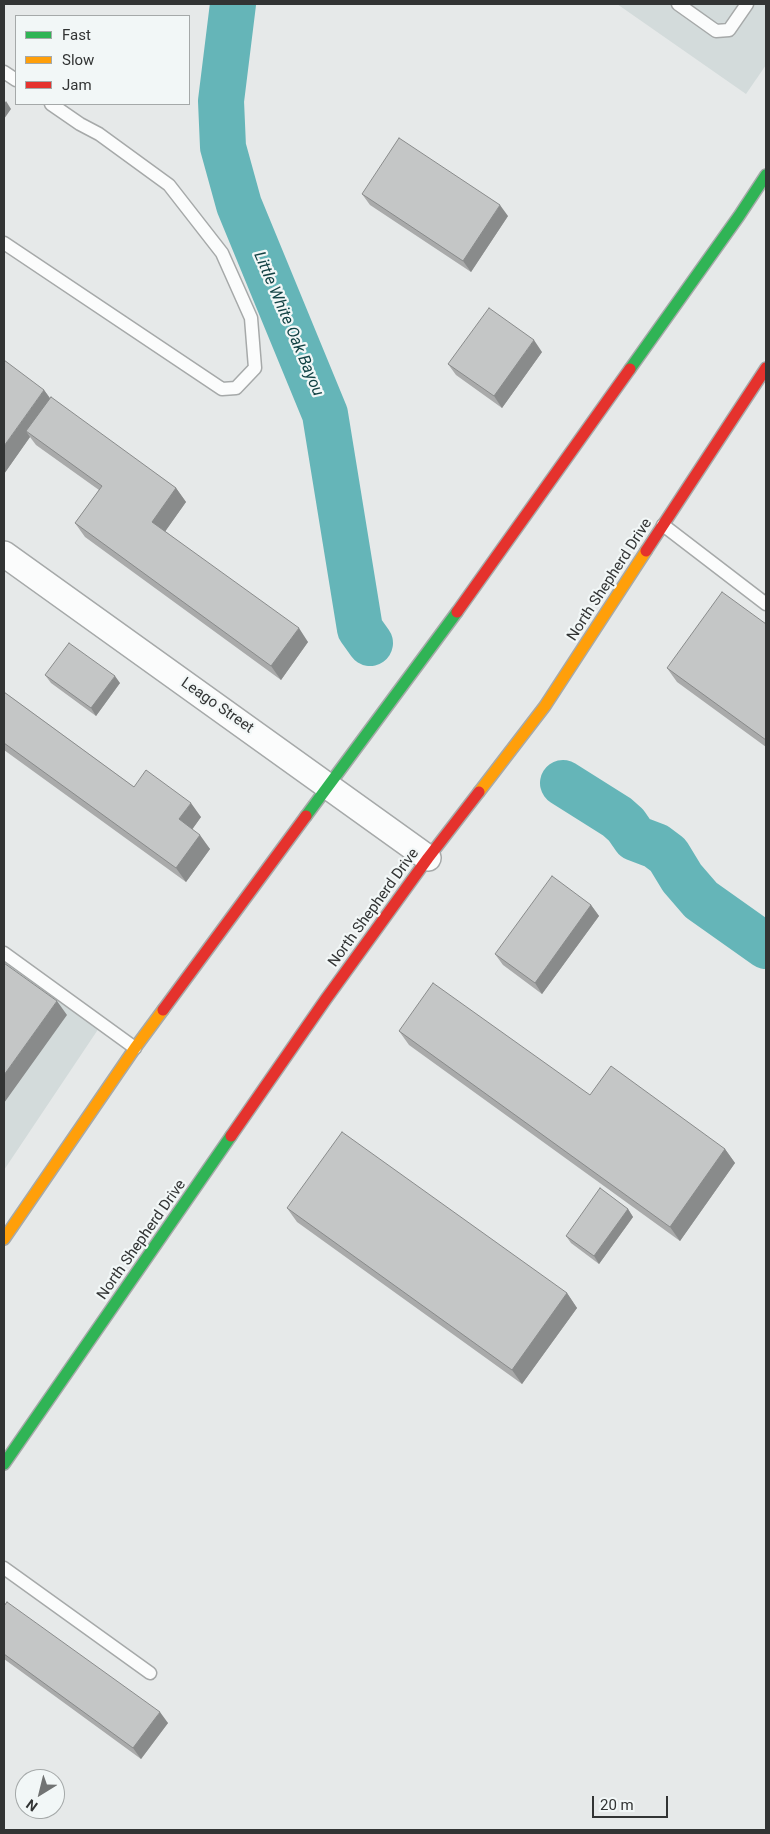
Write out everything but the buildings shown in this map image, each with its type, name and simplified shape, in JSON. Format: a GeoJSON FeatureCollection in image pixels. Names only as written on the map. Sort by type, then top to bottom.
{"type":"FeatureCollection","features":[{"type":"Feature","properties":{"kind":"main road"},"geometry":{"type":"LineString","coordinates":[[4,1239],[135,1048],[435,643],[728,232],[766,174]]}},
{"type":"Feature","properties":{"kind":"main road","name":"North Shepherd Drive"},"geometry":{"type":"LineString","coordinates":[[4,1464],[326,1000],[428,858],[545,706],[766,368]]}},
{"type":"Feature","properties":{"kind":"street","name":"Leago Street"},"geometry":{"type":"LineString","coordinates":[[4,554],[428,858]]}},
{"type":"Feature","properties":{"kind":"lane"},"geometry":{"type":"LineString","coordinates":[[678,4],[716,31],[729,30],[747,4]]}},
{"type":"Feature","properties":{"kind":"lane"},"geometry":{"type":"LineString","coordinates":[[4,72],[15,79]]}},
{"type":"Feature","properties":{"kind":"lane"},"geometry":{"type":"LineString","coordinates":[[4,243],[222,389],[236,388],[255,368],[252,318],[222,253],[169,185],[99,134],[80,124],[52,105]]}},
{"type":"Feature","properties":{"kind":"lane"},"geometry":{"type":"LineString","coordinates":[[663,525],[766,604]]}},
{"type":"Feature","properties":{"kind":"lane"},"geometry":{"type":"LineString","coordinates":[[4,952],[135,1048]]}},
{"type":"Feature","properties":{"kind":"lane"},"geometry":{"type":"LineString","coordinates":[[4,1568],[150,1674]]}},
{"type":"Feature","properties":{"kind":"shaded area"},"geometry":{"type":"Polygon","coordinates":[[[617,4],[766,4],[766,65],[746,94],[617,4]]]}},
{"type":"Feature","properties":{"kind":"shaded area"},"geometry":{"type":"Polygon","coordinates":[[[4,960],[99,1028],[4,1170],[4,960]]]}},
{"type":"Feature","properties":{"kind":"waterway","name":"Little White Oak Bayou"},"geometry":{"type":"LineString","coordinates":[[233,4],[221,101],[223,147],[239,205],[325,414],[360,629],[370,643]]}},
{"type":"Feature","properties":{"kind":"waterway","name":"Little White Oak Bayou"},"geometry":{"type":"LineString","coordinates":[[563,783],[617,817],[626,825],[635,838],[656,846],[668,855],[682,878],[701,900],[766,946]]}},
{"type":"Feature","properties":{"kind":"traffic: fast"},"geometry":{"type":"LineString","coordinates":[[630,369],[766,175]]}},
{"type":"Feature","properties":{"kind":"traffic: fast"},"geometry":{"type":"LineString","coordinates":[[306,816],[457,612]]}},
{"type":"Feature","properties":{"kind":"traffic: fast"},"geometry":{"type":"LineString","coordinates":[[4,1464],[231,1136]]}},
{"type":"Feature","properties":{"kind":"traffic: slow"},"geometry":{"type":"LineString","coordinates":[[479,792],[545,706],[646,551]]}},
{"type":"Feature","properties":{"kind":"traffic: slow"},"geometry":{"type":"LineString","coordinates":[[4,1239],[163,1010]]}},
{"type":"Feature","properties":{"kind":"traffic: jam"},"geometry":{"type":"LineString","coordinates":[[646,551],[766,368]]}},
{"type":"Feature","properties":{"kind":"traffic: jam"},"geometry":{"type":"LineString","coordinates":[[457,612],[630,369]]}},
{"type":"Feature","properties":{"kind":"traffic: jam"},"geometry":{"type":"LineString","coordinates":[[231,1136],[326,999],[428,858],[479,792]]}},
{"type":"Feature","properties":{"kind":"traffic: jam"},"geometry":{"type":"LineString","coordinates":[[163,1010],[306,816]]}}]}
